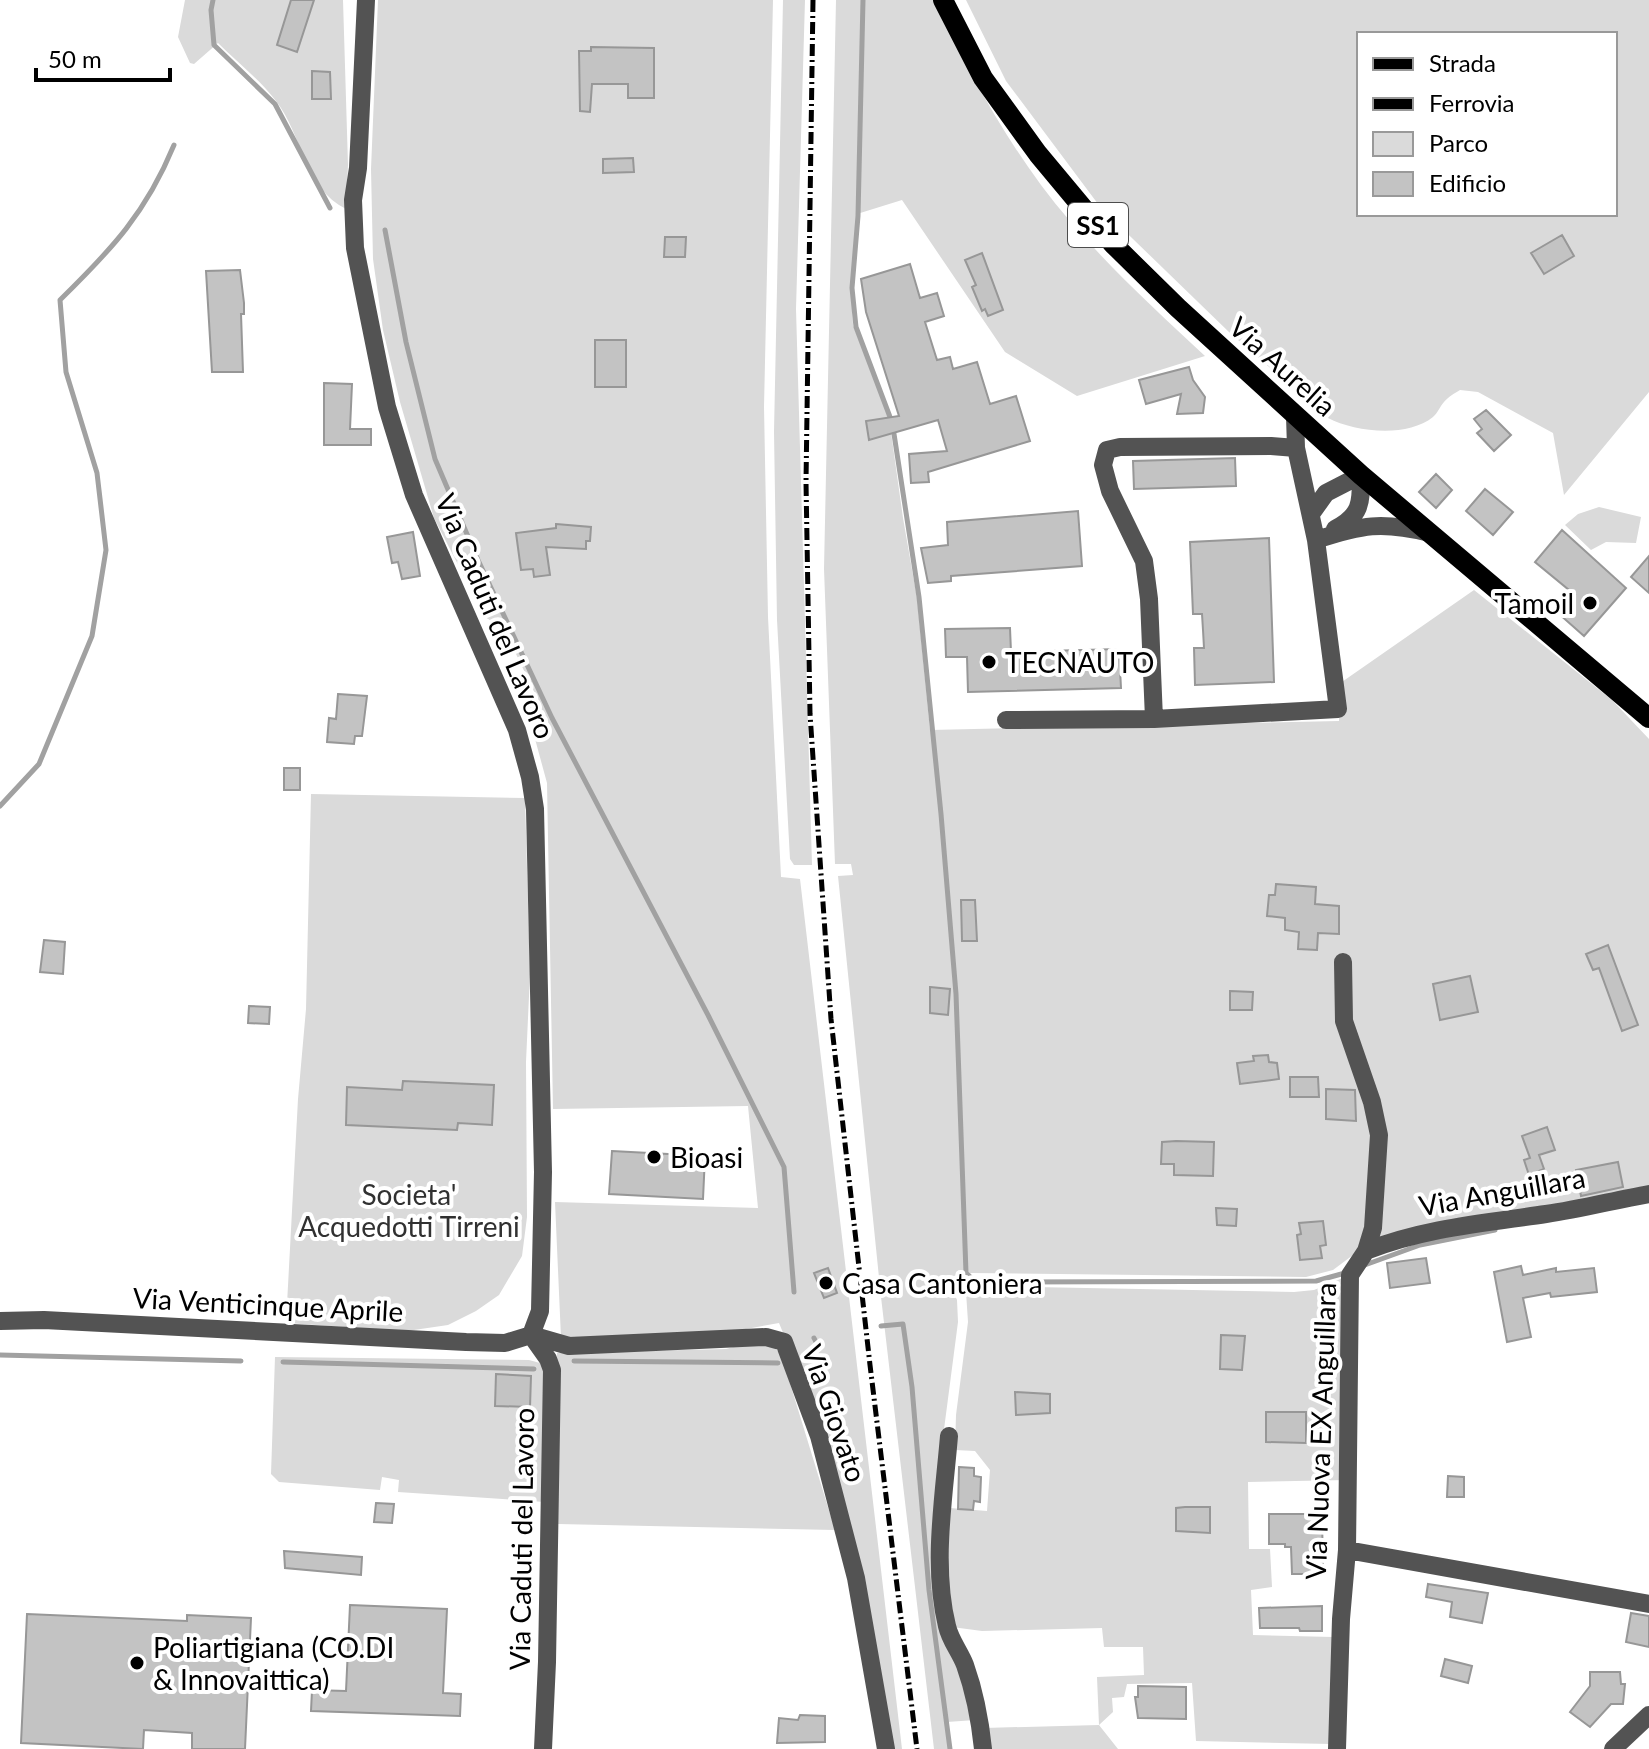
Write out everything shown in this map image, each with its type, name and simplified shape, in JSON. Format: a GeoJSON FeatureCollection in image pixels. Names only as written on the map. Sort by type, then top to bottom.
{"type":"FeatureCollection","features":[{"type":"Feature","properties":{"kind":"main road","name":"Via Aurelia"},"geometry":{"type":"LineString","coordinates":[[943,0],[983,78],[1038,154],[1104,232],[1178,308],[1361,475],[1649,718]]}},
{"type":"Feature","properties":{"kind":"street","name":"Via Caduti del Lavoro"},"geometry":{"type":"LineString","coordinates":[[366,0],[358,168],[353,200],[355,248],[387,407],[414,495],[517,730],[533,798],[541,1073],[542,1261],[540,1311],[531,1335],[552,1370],[543,1749]]}},
{"type":"Feature","properties":{"kind":"street"},"geometry":{"type":"LineString","coordinates":[[1006,720],[1154,719],[1338,709],[1316,540],[1296,448],[1295,416]]}},
{"type":"Feature","properties":{"kind":"street"},"geometry":{"type":"LineString","coordinates":[[1154,719],[1149,599],[1144,561],[1110,491],[1103,465],[1107,450],[1120,447],[1296,448]]}},
{"type":"Feature","properties":{"kind":"street"},"geometry":{"type":"LineString","coordinates":[[1311,514],[1326,493],[1361,475],[1361,498],[1356,513],[1348,522],[1316,540]]}},
{"type":"Feature","properties":{"kind":"street"},"geometry":{"type":"LineString","coordinates":[[1316,540],[1372,524],[1402,526],[1431,534]]}},
{"type":"Feature","properties":{"kind":"street","name":"Via Nuova EX Anguillara"},"geometry":{"type":"LineString","coordinates":[[1337,1749],[1338,1673],[1347,1550],[1350,1275],[1366,1251],[1373,1228],[1379,1135],[1372,1102],[1344,1021],[1343,962]]}},
{"type":"Feature","properties":{"kind":"street","name":"Via Anguillara"},"geometry":{"type":"LineString","coordinates":[[1366,1251],[1396,1239],[1649,1194]]}},
{"type":"Feature","properties":{"kind":"street","name":"Via Venticinque Aprile"},"geometry":{"type":"LineString","coordinates":[[0,1321],[44,1320],[466,1342],[505,1343],[531,1335]]}},
{"type":"Feature","properties":{"kind":"street","name":"Via Giovato"},"geometry":{"type":"LineString","coordinates":[[531,1335],[569,1346],[766,1337],[784,1342],[819,1436],[856,1578],[886,1749]]}},
{"type":"Feature","properties":{"kind":"street"},"geometry":{"type":"LineString","coordinates":[[949,1436],[942,1523],[941,1588],[947,1629],[975,1695],[983,1749]]}},
{"type":"Feature","properties":{"kind":"street"},"geometry":{"type":"LineString","coordinates":[[1347,1550],[1649,1604]]}},
{"type":"Feature","properties":{"kind":"street"},"geometry":{"type":"LineString","coordinates":[[1613,1749],[1646,1721]]}},
{"type":"Feature","properties":{"kind":"green space"},"geometry":{"type":"Polygon","coordinates":[[[185,0],[343,0],[348,165],[346,209],[321,188],[285,114],[256,78],[218,43],[194,64],[190,63],[178,37],[185,0]]]}},
{"type":"Feature","properties":{"kind":"green space"},"geometry":{"type":"Polygon","coordinates":[[[378,0],[773,0],[764,407],[768,617],[781,877],[800,879],[902,1749],[892,1749],[814,1407],[779,1323],[718,1334],[561,1338],[555,1202],[758,1208],[748,1106],[553,1109],[547,783],[525,702],[539,702],[504,629],[485,617],[434,518],[400,402],[383,330],[373,259],[371,169],[378,0]]]}},
{"type":"Feature","properties":{"kind":"green space"},"geometry":{"type":"Polygon","coordinates":[[[783,0],[805,0],[796,309],[812,865],[794,865],[790,859],[777,620],[774,432],[783,0]]]}},
{"type":"Feature","properties":{"kind":"green space"},"geometry":{"type":"Polygon","coordinates":[[[836,0],[935,0],[983,95],[1041,185],[1098,253],[1205,356],[1077,396],[1005,352],[902,200],[857,214],[851,288],[853,325],[889,418],[917,598],[930,730],[1339,721],[1339,684],[1474,590],[1612,700],[1649,739],[1649,1190],[1357,1252],[1333,1270],[1306,1277],[971,1273],[952,1289],[957,1300],[958,1322],[943,1437],[938,1509],[957,1655],[975,1720],[947,1722],[950,1749],[934,1749],[881,1297],[838,876],[853,875],[851,864],[835,864],[824,569],[836,0]]]}},
{"type":"Feature","properties":{"kind":"green space"},"geometry":{"type":"Polygon","coordinates":[[[966,0],[1649,0],[1649,392],[1564,495],[1553,433],[1478,392],[1460,390],[1446,400],[1433,417],[1409,428],[1381,431],[1352,427],[1328,418],[1230,333],[1101,208],[1006,81],[966,0]]]}},
{"type":"Feature","properties":{"kind":"green space"},"geometry":{"type":"Polygon","coordinates":[[[1599,507],[1641,517],[1636,543],[1606,542],[1591,550],[1565,525],[1578,514],[1599,507]]]}},
{"type":"Feature","properties":{"kind":"green space","name":"Societa' Acquedotti Tirreni"},"geometry":{"type":"Polygon","coordinates":[[[311,794],[525,798],[530,974],[526,1062],[527,1217],[522,1256],[499,1295],[448,1325],[407,1331],[286,1323],[306,1009],[311,794]]]}},
{"type":"Feature","properties":{"kind":"green space"},"geometry":{"type":"Polygon","coordinates":[[[1350,1275],[1347,1480],[1248,1482],[1249,1549],[1270,1549],[1272,1587],[1251,1590],[1253,1635],[1333,1637],[1331,1744],[1196,1741],[1192,1683],[1127,1684],[1124,1697],[1112,1698],[1113,1712],[1099,1725],[1097,1677],[1144,1675],[1143,1647],[1104,1647],[1102,1628],[982,1631],[952,1627],[947,1597],[950,1508],[987,1511],[990,1470],[975,1451],[955,1450],[956,1415],[968,1322],[966,1292],[1033,1287],[1294,1292],[1314,1290],[1350,1275]]]}},
{"type":"Feature","properties":{"kind":"green space"},"geometry":{"type":"Polygon","coordinates":[[[748,1343],[770,1344],[781,1354],[835,1530],[558,1524],[557,1353],[726,1349],[748,1343]]]}},
{"type":"Feature","properties":{"kind":"green space"},"geometry":{"type":"Polygon","coordinates":[[[275,1357],[529,1360],[540,1363],[547,1372],[545,1502],[398,1492],[399,1480],[382,1477],[380,1490],[279,1482],[271,1474],[275,1357]]]}},
{"type":"Feature","properties":{"kind":"green space"},"geometry":{"type":"Polygon","coordinates":[[[1099,1725],[1118,1749],[987,1749],[984,1728],[1099,1725]]]}},
{"type":"Feature","properties":{"kind":"building"},"geometry":{"type":"Polygon","coordinates":[[[291,0],[314,0],[297,52],[277,45],[291,0]]]}},
{"type":"Feature","properties":{"kind":"building"},"geometry":{"type":"Polygon","coordinates":[[[591,47],[654,48],[654,98],[628,98],[628,84],[592,84],[590,112],[580,111],[579,51],[591,51],[591,47]]]}},
{"type":"Feature","properties":{"kind":"building"},"geometry":{"type":"Polygon","coordinates":[[[312,71],[330,72],[331,99],[312,99],[312,71]]]}},
{"type":"Feature","properties":{"kind":"building"},"geometry":{"type":"Polygon","coordinates":[[[633,158],[634,172],[603,173],[603,159],[633,158]]]}},
{"type":"Feature","properties":{"kind":"building"},"geometry":{"type":"Polygon","coordinates":[[[1562,235],[1574,256],[1544,274],[1531,253],[1562,235]]]}},
{"type":"Feature","properties":{"kind":"building"},"geometry":{"type":"Polygon","coordinates":[[[665,237],[686,237],[685,257],[664,257],[665,237]]]}},
{"type":"Feature","properties":{"kind":"building"},"geometry":{"type":"Polygon","coordinates":[[[982,253],[1003,310],[988,316],[985,309],[982,311],[972,287],[976,285],[965,260],[982,253]]]}},
{"type":"Feature","properties":{"kind":"building"},"geometry":{"type":"Polygon","coordinates":[[[910,264],[920,298],[937,293],[944,316],[925,322],[937,360],[950,357],[953,369],[977,362],[990,404],[1016,396],[1030,441],[928,472],[929,482],[911,483],[909,454],[947,451],[938,420],[869,440],[866,421],[899,416],[866,312],[861,279],[910,264]]]}},
{"type":"Feature","properties":{"kind":"building"},"geometry":{"type":"Polygon","coordinates":[[[240,270],[244,303],[244,314],[241,314],[243,372],[212,372],[206,271],[240,270]]]}},
{"type":"Feature","properties":{"kind":"building"},"geometry":{"type":"Polygon","coordinates":[[[595,340],[626,340],[626,387],[595,387],[595,340]]]}},
{"type":"Feature","properties":{"kind":"building"},"geometry":{"type":"Polygon","coordinates":[[[1189,367],[1193,380],[1205,397],[1203,413],[1177,414],[1181,394],[1146,404],[1139,380],[1189,367]]]}},
{"type":"Feature","properties":{"kind":"building"},"geometry":{"type":"Polygon","coordinates":[[[324,383],[352,384],[350,429],[371,429],[371,445],[324,445],[324,383]]]}},
{"type":"Feature","properties":{"kind":"building"},"geometry":{"type":"Polygon","coordinates":[[[1486,410],[1511,435],[1494,451],[1477,433],[1482,429],[1474,419],[1486,410]]]}},
{"type":"Feature","properties":{"kind":"building"},"geometry":{"type":"Polygon","coordinates":[[[1235,458],[1236,486],[1134,489],[1133,461],[1235,458]]]}},
{"type":"Feature","properties":{"kind":"building"},"geometry":{"type":"Polygon","coordinates":[[[1436,474],[1452,490],[1436,508],[1419,492],[1436,474]]]}},
{"type":"Feature","properties":{"kind":"building"},"geometry":{"type":"Polygon","coordinates":[[[1485,489],[1513,512],[1493,535],[1466,511],[1485,489]]]}},
{"type":"Feature","properties":{"kind":"building"},"geometry":{"type":"Polygon","coordinates":[[[1078,511],[1082,566],[951,576],[951,581],[928,583],[921,548],[948,545],[947,522],[1078,511]]]}},
{"type":"Feature","properties":{"kind":"building"},"geometry":{"type":"Polygon","coordinates":[[[556,524],[591,527],[586,549],[546,547],[550,575],[534,577],[533,569],[521,570],[516,533],[556,528],[556,524]]]}},
{"type":"Feature","properties":{"kind":"building"},"geometry":{"type":"Polygon","coordinates":[[[1562,530],[1626,588],[1584,636],[1559,614],[1575,595],[1535,562],[1562,530]]]}},
{"type":"Feature","properties":{"kind":"building"},"geometry":{"type":"Polygon","coordinates":[[[413,532],[420,576],[402,579],[398,562],[392,563],[387,537],[413,532]]]}},
{"type":"Feature","properties":{"kind":"building"},"geometry":{"type":"Polygon","coordinates":[[[1269,538],[1274,682],[1195,685],[1194,648],[1204,648],[1202,614],[1193,614],[1190,542],[1269,538]]]}},
{"type":"Feature","properties":{"kind":"building"},"geometry":{"type":"Polygon","coordinates":[[[1649,556],[1649,593],[1631,577],[1649,556]]]}},
{"type":"Feature","properties":{"kind":"building"},"geometry":{"type":"Polygon","coordinates":[[[1010,628],[1011,652],[1119,649],[1121,688],[968,692],[967,657],[946,657],[945,629],[1010,628]]]}},
{"type":"Feature","properties":{"kind":"building"},"geometry":{"type":"Polygon","coordinates":[[[338,694],[367,696],[362,736],[355,736],[354,744],[327,742],[329,718],[336,719],[338,694]]]}},
{"type":"Feature","properties":{"kind":"building"},"geometry":{"type":"Polygon","coordinates":[[[284,768],[300,768],[300,790],[284,790],[284,768]]]}},
{"type":"Feature","properties":{"kind":"building"},"geometry":{"type":"Polygon","coordinates":[[[1276,884],[1316,887],[1315,904],[1339,906],[1339,934],[1318,933],[1317,950],[1298,949],[1299,932],[1285,930],[1285,918],[1267,916],[1269,895],[1275,895],[1276,884]]]}},
{"type":"Feature","properties":{"kind":"building"},"geometry":{"type":"Polygon","coordinates":[[[961,900],[975,900],[977,941],[962,941],[961,900]]]}},
{"type":"Feature","properties":{"kind":"building"},"geometry":{"type":"Polygon","coordinates":[[[44,940],[65,942],[63,974],[40,972],[44,940]]]}},
{"type":"Feature","properties":{"kind":"building"},"geometry":{"type":"Polygon","coordinates":[[[1608,945],[1638,1025],[1622,1031],[1599,968],[1593,970],[1586,954],[1608,945]]]}},
{"type":"Feature","properties":{"kind":"building"},"geometry":{"type":"Polygon","coordinates":[[[1470,976],[1478,1012],[1440,1020],[1433,984],[1470,976]]]}},
{"type":"Feature","properties":{"kind":"building"},"geometry":{"type":"Polygon","coordinates":[[[930,987],[950,989],[948,1015],[930,1013],[930,987]]]}},
{"type":"Feature","properties":{"kind":"building"},"geometry":{"type":"Polygon","coordinates":[[[1230,991],[1253,992],[1252,1010],[1230,1010],[1230,991]]]}},
{"type":"Feature","properties":{"kind":"building"},"geometry":{"type":"Polygon","coordinates":[[[249,1006],[270,1007],[269,1024],[248,1023],[249,1006]]]}},
{"type":"Feature","properties":{"kind":"building"},"geometry":{"type":"Polygon","coordinates":[[[1268,1055],[1269,1062],[1277,1063],[1279,1079],[1240,1084],[1237,1063],[1254,1061],[1253,1056],[1268,1055]]]}},
{"type":"Feature","properties":{"kind":"building"},"geometry":{"type":"Polygon","coordinates":[[[1290,1077],[1318,1077],[1319,1097],[1290,1097],[1290,1077]]]}},
{"type":"Feature","properties":{"kind":"building"},"geometry":{"type":"Polygon","coordinates":[[[403,1081],[494,1085],[492,1125],[458,1123],[457,1130],[346,1125],[347,1087],[402,1090],[403,1081]]]}},
{"type":"Feature","properties":{"kind":"building"},"geometry":{"type":"Polygon","coordinates":[[[1326,1089],[1355,1090],[1356,1121],[1326,1119],[1326,1089]]]}},
{"type":"Feature","properties":{"kind":"building"},"geometry":{"type":"Polygon","coordinates":[[[1547,1127],[1555,1150],[1539,1155],[1544,1169],[1529,1175],[1524,1160],[1530,1158],[1522,1136],[1547,1127]]]}},
{"type":"Feature","properties":{"kind":"building"},"geometry":{"type":"Polygon","coordinates":[[[1162,1142],[1214,1142],[1213,1176],[1174,1175],[1174,1164],[1161,1164],[1162,1142]]]}},
{"type":"Feature","properties":{"kind":"building"},"geometry":{"type":"Polygon","coordinates":[[[612,1151],[705,1156],[703,1199],[609,1194],[612,1151]]]}},
{"type":"Feature","properties":{"kind":"building"},"geometry":{"type":"Polygon","coordinates":[[[1618,1162],[1623,1187],[1581,1196],[1576,1170],[1618,1162]]]}},
{"type":"Feature","properties":{"kind":"building"},"geometry":{"type":"Polygon","coordinates":[[[1216,1208],[1237,1209],[1236,1226],[1217,1225],[1216,1208]]]}},
{"type":"Feature","properties":{"kind":"building"},"geometry":{"type":"Polygon","coordinates":[[[1323,1221],[1326,1245],[1320,1246],[1322,1258],[1300,1260],[1299,1223],[1323,1221]]]}},
{"type":"Feature","properties":{"kind":"building"},"geometry":{"type":"Polygon","coordinates":[[[1426,1258],[1430,1283],[1390,1288],[1387,1263],[1426,1258]]]}},
{"type":"Feature","properties":{"kind":"building"},"geometry":{"type":"Polygon","coordinates":[[[1521,1266],[1523,1275],[1556,1268],[1556,1272],[1594,1268],[1597,1292],[1551,1297],[1550,1293],[1523,1298],[1531,1337],[1507,1342],[1494,1272],[1521,1266]]]}},
{"type":"Feature","properties":{"kind":"building","name":"Casa Cantoniera"},"geometry":{"type":"Polygon","coordinates":[[[828,1268],[837,1293],[824,1298],[814,1273],[828,1268]]]}},
{"type":"Feature","properties":{"kind":"building"},"geometry":{"type":"Polygon","coordinates":[[[1221,1335],[1245,1336],[1242,1370],[1220,1369],[1221,1335]]]}},
{"type":"Feature","properties":{"kind":"building"},"geometry":{"type":"Polygon","coordinates":[[[496,1374],[531,1376],[530,1407],[495,1406],[496,1374]]]}},
{"type":"Feature","properties":{"kind":"building"},"geometry":{"type":"Polygon","coordinates":[[[1015,1392],[1050,1394],[1050,1413],[1016,1415],[1015,1392]]]}},
{"type":"Feature","properties":{"kind":"building"},"geometry":{"type":"Polygon","coordinates":[[[1266,1412],[1306,1412],[1306,1443],[1266,1442],[1266,1412]]]}},
{"type":"Feature","properties":{"kind":"building"},"geometry":{"type":"Polygon","coordinates":[[[959,1467],[974,1468],[974,1476],[981,1477],[980,1502],[974,1501],[973,1510],[958,1509],[959,1467]]]}},
{"type":"Feature","properties":{"kind":"building"},"geometry":{"type":"Polygon","coordinates":[[[1448,1476],[1464,1477],[1464,1497],[1447,1497],[1448,1476]]]}},
{"type":"Feature","properties":{"kind":"building"},"geometry":{"type":"Polygon","coordinates":[[[376,1503],[394,1504],[392,1523],[374,1522],[376,1503]]]}},
{"type":"Feature","properties":{"kind":"building"},"geometry":{"type":"Polygon","coordinates":[[[1210,1507],[1210,1533],[1176,1531],[1176,1508],[1210,1507]]]}},
{"type":"Feature","properties":{"kind":"building"},"geometry":{"type":"Polygon","coordinates":[[[1269,1514],[1322,1514],[1323,1574],[1292,1574],[1291,1547],[1269,1544],[1269,1514]]]}},
{"type":"Feature","properties":{"kind":"building"},"geometry":{"type":"Polygon","coordinates":[[[284,1551],[362,1557],[361,1575],[285,1568],[284,1551]]]}},
{"type":"Feature","properties":{"kind":"building"},"geometry":{"type":"Polygon","coordinates":[[[1428,1584],[1488,1593],[1482,1623],[1450,1617],[1452,1602],[1426,1597],[1428,1584]]]}},
{"type":"Feature","properties":{"kind":"building"},"geometry":{"type":"Polygon","coordinates":[[[350,1605],[447,1609],[443,1693],[461,1694],[460,1716],[311,1711],[312,1690],[346,1691],[350,1605]]]}},
{"type":"Feature","properties":{"kind":"building"},"geometry":{"type":"Polygon","coordinates":[[[1322,1606],[1322,1631],[1260,1628],[1259,1608],[1322,1606]]]}},
{"type":"Feature","properties":{"kind":"building"},"geometry":{"type":"Polygon","coordinates":[[[1631,1613],[1649,1616],[1649,1647],[1626,1642],[1631,1613]]]}},
{"type":"Feature","properties":{"kind":"building","name":"Poliartigiana (CO.DI & Innovaittica)"},"geometry":{"type":"Polygon","coordinates":[[[27,1614],[187,1621],[187,1615],[251,1618],[245,1749],[192,1749],[192,1733],[144,1730],[143,1749],[21,1743],[27,1614]]]}},
{"type":"Feature","properties":{"kind":"building"},"geometry":{"type":"Polygon","coordinates":[[[1445,1659],[1472,1666],[1468,1683],[1441,1676],[1445,1659]]]}},
{"type":"Feature","properties":{"kind":"building"},"geometry":{"type":"Polygon","coordinates":[[[1590,1672],[1620,1672],[1621,1684],[1625,1684],[1623,1704],[1611,1704],[1590,1727],[1570,1712],[1590,1686],[1590,1672]]]}},
{"type":"Feature","properties":{"kind":"building"},"geometry":{"type":"Polygon","coordinates":[[[1138,1686],[1186,1687],[1186,1719],[1138,1718],[1135,1697],[1138,1697],[1138,1686]]]}},
{"type":"Feature","properties":{"kind":"building"},"geometry":{"type":"Polygon","coordinates":[[[800,1715],[825,1716],[825,1742],[777,1743],[779,1718],[798,1720],[800,1715]]]}},
{"type":"Feature","properties":{"kind":"waterway"},"geometry":{"type":"LineString","coordinates":[[213,0],[214,45],[275,104],[330,208]]}},
{"type":"Feature","properties":{"kind":"waterway"},"geometry":{"type":"LineString","coordinates":[[863,0],[858,216],[852,288],[856,327],[894,434],[919,597],[956,994],[966,1273],[976,1282],[1316,1281],[1345,1273]]}},
{"type":"Feature","properties":{"kind":"waterway"},"geometry":{"type":"LineString","coordinates":[[0,806],[39,764],[92,636],[106,550],[97,473],[66,372],[60,300],[126,229],[152,191],[174,145]]}},
{"type":"Feature","properties":{"kind":"waterway"},"geometry":{"type":"LineString","coordinates":[[385,230],[406,342],[435,459],[552,718],[784,1167],[794,1292]]}},
{"type":"Feature","properties":{"kind":"waterway"},"geometry":{"type":"LineString","coordinates":[[1362,1266],[1420,1245],[1495,1230]]}},
{"type":"Feature","properties":{"kind":"waterway"},"geometry":{"type":"LineString","coordinates":[[881,1326],[903,1324],[912,1387],[929,1590],[950,1749]]}},
{"type":"Feature","properties":{"kind":"waterway"},"geometry":{"type":"LineString","coordinates":[[814,1338],[817,1344]]}},
{"type":"Feature","properties":{"kind":"waterway"},"geometry":{"type":"LineString","coordinates":[[0,1355],[241,1361]]}},
{"type":"Feature","properties":{"kind":"waterway"},"geometry":{"type":"LineString","coordinates":[[574,1361],[778,1363]]}},
{"type":"Feature","properties":{"kind":"waterway"},"geometry":{"type":"LineString","coordinates":[[283,1362],[534,1369]]}},
{"type":"Feature","properties":{"kind":"railway"},"geometry":{"type":"LineString","coordinates":[[813,0],[806,482],[810,714],[831,1019],[917,1749]]}},
{"type":"Feature","properties":{"kind":"place","name":"Tamoil"},"geometry":{"type":"Point","coordinates":[1590,603]}},
{"type":"Feature","properties":{"kind":"place","name":"TECNAUTO"},"geometry":{"type":"Point","coordinates":[989,662]}},
{"type":"Feature","properties":{"kind":"place","name":"Bioasi"},"geometry":{"type":"Point","coordinates":[654,1157]}},
{"type":"Feature","properties":{"kind":"place","name":"Casa Cantoniera"},"geometry":{"type":"Point","coordinates":[826,1283]}},
{"type":"Feature","properties":{"kind":"place","name":"Poliartigiana (CO.DI & Innovaittica)"},"geometry":{"type":"Point","coordinates":[137,1663]}}]}
